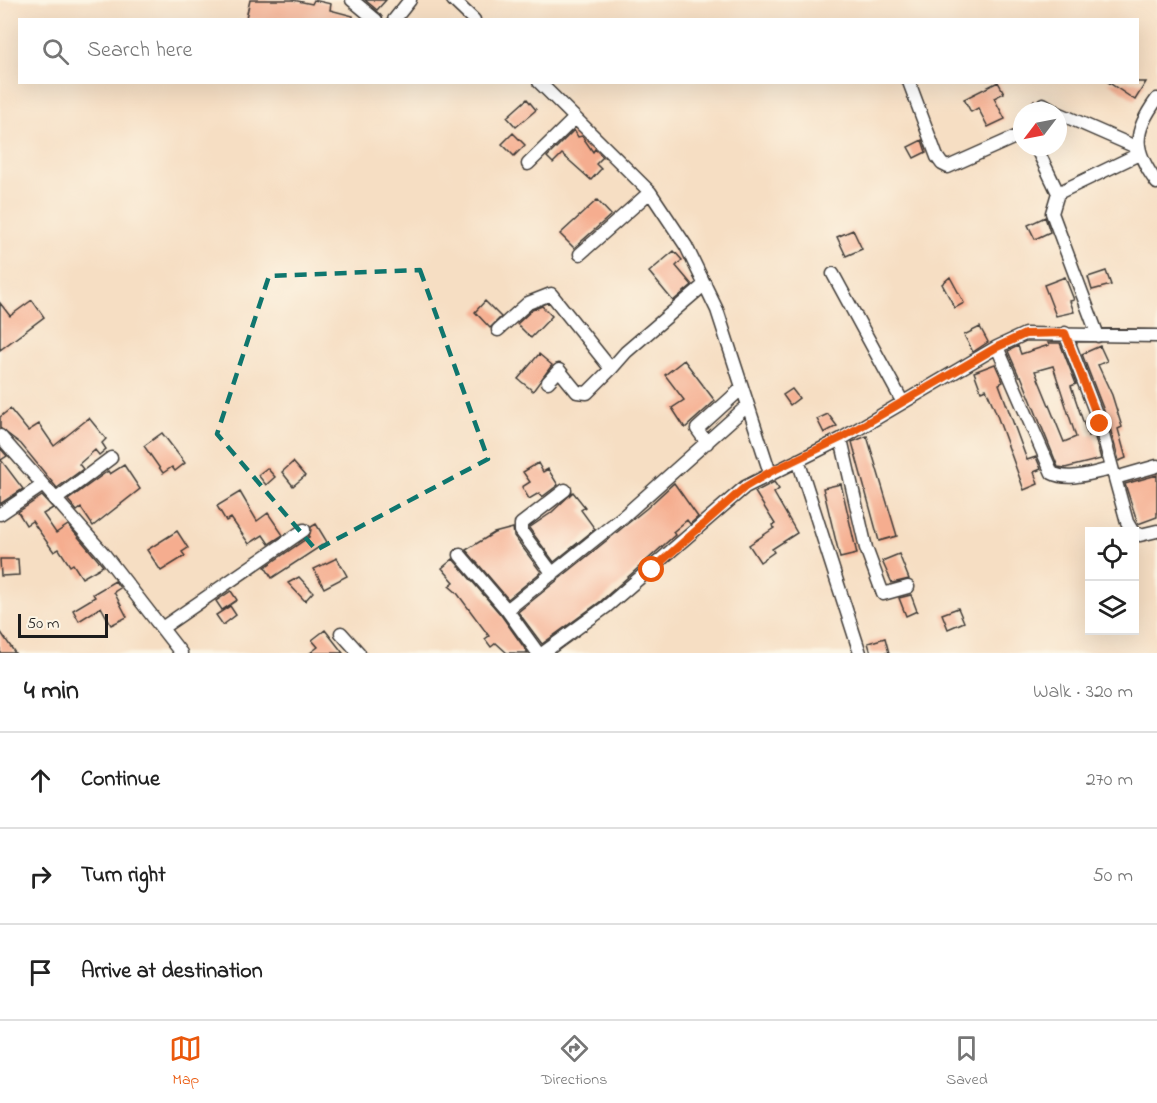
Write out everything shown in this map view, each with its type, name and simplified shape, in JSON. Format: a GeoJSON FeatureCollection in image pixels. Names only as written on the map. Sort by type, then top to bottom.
{"type":"FeatureCollection","features":[{"type":"Feature","properties":{"kind":"street"},"geometry":{"type":"LineString","coordinates":[[352,0],[374,18]]}},
{"type":"Feature","properties":{"kind":"street"},"geometry":{"type":"LineString","coordinates":[[396,18],[410,0]]}},
{"type":"Feature","properties":{"kind":"street"},"geometry":{"type":"LineString","coordinates":[[453,0],[472,18]]}},
{"type":"Feature","properties":{"kind":"street"},"geometry":{"type":"LineString","coordinates":[[541,84],[650,192],[686,246],[717,310],[746,407],[770,472]]}},
{"type":"Feature","properties":{"kind":"street"},"geometry":{"type":"LineString","coordinates":[[910,84],[937,157],[942,164],[948,167],[1013,138]]}},
{"type":"Feature","properties":{"kind":"street"},"geometry":{"type":"LineString","coordinates":[[1138,151],[1143,123],[1157,99]]}},
{"type":"Feature","properties":{"kind":"street"},"geometry":{"type":"LineString","coordinates":[[1067,117],[1138,151],[1157,183]]}},
{"type":"Feature","properties":{"kind":"street"},"geometry":{"type":"LineString","coordinates":[[528,164],[574,118]]}},
{"type":"Feature","properties":{"kind":"street"},"geometry":{"type":"LineString","coordinates":[[1058,193],[1138,151]]}},
{"type":"Feature","properties":{"kind":"street"},"geometry":{"type":"LineString","coordinates":[[1040,156],[1058,193],[1052,213],[1098,336]]}},
{"type":"Feature","properties":{"kind":"street"},"geometry":{"type":"LineString","coordinates":[[580,254],[650,192]]}},
{"type":"Feature","properties":{"kind":"street"},"geometry":{"type":"LineString","coordinates":[[833,274],[902,401]]}},
{"type":"Feature","properties":{"kind":"street"},"geometry":{"type":"LineString","coordinates":[[548,382],[559,370],[577,392],[586,393],[626,352],[705,284]]}},
{"type":"Feature","properties":{"kind":"street"},"geometry":{"type":"LineString","coordinates":[[498,330],[528,303],[551,294],[611,369]]}},
{"type":"Feature","properties":{"kind":"street"},"geometry":{"type":"LineString","coordinates":[[1065,333],[1100,424],[1127,522],[1130,527]]}},
{"type":"Feature","properties":{"kind":"street"},"geometry":{"type":"LineString","coordinates":[[543,653],[560,648],[745,487],[770,472],[841,438],[997,347],[1025,334],[1157,336]]}},
{"type":"Feature","properties":{"kind":"street"},"geometry":{"type":"LineString","coordinates":[[997,347],[1052,473],[1059,477],[1071,477],[1157,466]]}},
{"type":"Feature","properties":{"kind":"street"},"geometry":{"type":"LineString","coordinates":[[707,444],[697,429],[741,389]]}},
{"type":"Feature","properties":{"kind":"street"},"geometry":{"type":"LineString","coordinates":[[507,610],[554,574],[707,444],[746,407]]}},
{"type":"Feature","properties":{"kind":"street"},"geometry":{"type":"LineString","coordinates":[[0,436],[104,554],[181,653]]}},
{"type":"Feature","properties":{"kind":"street"},"geometry":{"type":"LineString","coordinates":[[841,438],[867,548],[883,594],[909,587]]}},
{"type":"Feature","properties":{"kind":"street"},"geometry":{"type":"LineString","coordinates":[[55,500],[111,458]]}},
{"type":"Feature","properties":{"kind":"street"},"geometry":{"type":"LineString","coordinates":[[798,460],[860,653]]}},
{"type":"Feature","properties":{"kind":"street"},"geometry":{"type":"LineString","coordinates":[[0,514],[43,485]]}},
{"type":"Feature","properties":{"kind":"street"},"geometry":{"type":"LineString","coordinates":[[554,574],[521,531],[521,524],[565,490]]}},
{"type":"Feature","properties":{"kind":"street"},"geometry":{"type":"LineString","coordinates":[[162,628],[304,530]]}},
{"type":"Feature","properties":{"kind":"street"},"geometry":{"type":"LineString","coordinates":[[1139,534],[1157,531]]}},
{"type":"Feature","properties":{"kind":"street"},"geometry":{"type":"LineString","coordinates":[[460,555],[507,610],[538,653]]}},
{"type":"Feature","properties":{"kind":"street"},"geometry":{"type":"LineString","coordinates":[[340,633],[358,653]]}},
{"type":"Feature","properties":{"kind":"highlighted area"},"geometry":{"type":"Polygon","coordinates":[[[420,270],[488,459],[316,550],[217,434],[269,276],[420,270]]]}},
{"type":"Feature","properties":{"kind":"building"},"geometry":{"type":"Polygon","coordinates":[[[250,0],[293,0],[312,4],[314,0],[331,4],[330,10],[353,16],[353,18],[246,18],[250,0]]]}},
{"type":"Feature","properties":{"kind":"building"},"geometry":{"type":"Polygon","coordinates":[[[365,0],[386,0],[377,10],[365,0]]]}},
{"type":"Feature","properties":{"kind":"building"},"geometry":{"type":"Polygon","coordinates":[[[1146,82],[1135,100],[1111,84],[1146,82]]]}},
{"type":"Feature","properties":{"kind":"building"},"geometry":{"type":"Polygon","coordinates":[[[994,84],[999,84],[1004,93],[994,98],[1005,119],[988,127],[978,108],[971,112],[964,99],[994,84]]]}},
{"type":"Feature","properties":{"kind":"building"},"geometry":{"type":"Polygon","coordinates":[[[527,99],[536,110],[516,127],[507,117],[527,99]]]}},
{"type":"Feature","properties":{"kind":"building"},"geometry":{"type":"Polygon","coordinates":[[[574,130],[578,137],[582,136],[593,152],[595,149],[603,157],[596,164],[601,169],[591,180],[562,154],[553,163],[547,157],[574,130]]]}},
{"type":"Feature","properties":{"kind":"building"},"geometry":{"type":"Polygon","coordinates":[[[513,133],[525,145],[514,156],[502,144],[513,133]]]}},
{"type":"Feature","properties":{"kind":"building"},"geometry":{"type":"Polygon","coordinates":[[[922,140],[926,152],[914,158],[908,147],[922,140]]]}},
{"type":"Feature","properties":{"kind":"building"},"geometry":{"type":"Polygon","coordinates":[[[597,200],[611,215],[574,248],[560,234],[597,200]]]}},
{"type":"Feature","properties":{"kind":"building"},"geometry":{"type":"Polygon","coordinates":[[[1045,217],[1050,232],[1035,239],[1028,225],[1045,217]]]}},
{"type":"Feature","properties":{"kind":"building"},"geometry":{"type":"Polygon","coordinates":[[[853,230],[862,249],[846,256],[837,237],[853,230]]]}},
{"type":"Feature","properties":{"kind":"building"},"geometry":{"type":"Polygon","coordinates":[[[674,251],[682,260],[676,266],[692,285],[673,301],[649,272],[674,251]]]}},
{"type":"Feature","properties":{"kind":"building"},"geometry":{"type":"Polygon","coordinates":[[[1106,271],[1111,285],[1092,290],[1088,277],[1106,271]]]}},
{"type":"Feature","properties":{"kind":"building"},"geometry":{"type":"Polygon","coordinates":[[[950,277],[964,303],[955,308],[942,284],[950,277]]]}},
{"type":"Feature","properties":{"kind":"building"},"geometry":{"type":"Polygon","coordinates":[[[1065,277],[1074,300],[1070,301],[1074,312],[1056,316],[1044,285],[1065,277]]]}},
{"type":"Feature","properties":{"kind":"building"},"geometry":{"type":"Polygon","coordinates":[[[32,300],[44,317],[0,350],[0,303],[10,316],[32,300]]]}},
{"type":"Feature","properties":{"kind":"building"},"geometry":{"type":"Polygon","coordinates":[[[485,301],[501,317],[490,328],[475,312],[485,301]]]}},
{"type":"Feature","properties":{"kind":"building"},"geometry":{"type":"Polygon","coordinates":[[[542,306],[552,316],[531,338],[517,324],[532,310],[542,306]]]}},
{"type":"Feature","properties":{"kind":"building"},"geometry":{"type":"Polygon","coordinates":[[[980,327],[988,342],[973,352],[964,335],[980,327]]]}},
{"type":"Feature","properties":{"kind":"building"},"geometry":{"type":"Polygon","coordinates":[[[1048,343],[1060,343],[1076,384],[1071,386],[1088,436],[1094,434],[1101,459],[1065,468],[1058,467],[1021,376],[1008,351],[1018,346],[1021,354],[1049,345],[1048,343]],[[1053,366],[1035,371],[1064,442],[1076,437],[1053,366]]]}},
{"type":"Feature","properties":{"kind":"building"},"geometry":{"type":"Polygon","coordinates":[[[1100,346],[1107,361],[1098,365],[1112,395],[1122,427],[1118,429],[1126,458],[1119,461],[1108,421],[1082,354],[1100,346]]]}},
{"type":"Feature","properties":{"kind":"building"},"geometry":{"type":"Polygon","coordinates":[[[539,354],[552,365],[533,391],[518,379],[539,354]]]}},
{"type":"Feature","properties":{"kind":"building"},"geometry":{"type":"Polygon","coordinates":[[[684,360],[715,401],[685,428],[672,408],[684,400],[665,375],[684,360]]]}},
{"type":"Feature","properties":{"kind":"building"},"geometry":{"type":"Polygon","coordinates":[[[995,364],[1003,382],[999,384],[1027,460],[1036,457],[1041,469],[1034,472],[1038,484],[1024,490],[995,410],[986,389],[981,391],[974,372],[995,364]]]}},
{"type":"Feature","properties":{"kind":"building"},"geometry":{"type":"Polygon","coordinates":[[[792,389],[799,398],[790,405],[783,395],[792,389]]]}},
{"type":"Feature","properties":{"kind":"building"},"geometry":{"type":"Polygon","coordinates":[[[10,409],[28,431],[39,424],[54,446],[89,418],[106,439],[102,443],[106,449],[99,455],[95,450],[79,464],[83,469],[57,488],[21,444],[0,428],[0,417],[10,409]]]}},
{"type":"Feature","properties":{"kind":"building"},"geometry":{"type":"Polygon","coordinates":[[[828,414],[837,426],[824,433],[817,419],[828,414]]]}},
{"type":"Feature","properties":{"kind":"building"},"geometry":{"type":"Polygon","coordinates":[[[162,433],[185,463],[175,471],[172,467],[163,473],[144,446],[162,433]]]}},
{"type":"Feature","properties":{"kind":"building"},"geometry":{"type":"Polygon","coordinates":[[[867,436],[897,536],[879,541],[852,442],[867,436]]]}},
{"type":"Feature","properties":{"kind":"building"},"geometry":{"type":"Polygon","coordinates":[[[0,448],[7,456],[1,460],[23,489],[0,504],[0,448]]]}},
{"type":"Feature","properties":{"kind":"building"},"geometry":{"type":"Polygon","coordinates":[[[293,462],[305,476],[293,486],[282,472],[293,462]]]}},
{"type":"Feature","properties":{"kind":"building"},"geometry":{"type":"Polygon","coordinates":[[[538,463],[543,472],[548,469],[558,485],[542,497],[539,493],[529,499],[522,487],[530,482],[523,472],[538,463]]]}},
{"type":"Feature","properties":{"kind":"building"},"geometry":{"type":"Polygon","coordinates":[[[124,465],[140,489],[93,526],[81,508],[77,511],[68,500],[108,471],[110,474],[124,465]]]}},
{"type":"Feature","properties":{"kind":"building"},"geometry":{"type":"Polygon","coordinates":[[[267,468],[275,477],[266,485],[258,475],[267,468]]]}},
{"type":"Feature","properties":{"kind":"building"},"geometry":{"type":"Polygon","coordinates":[[[1157,475],[1157,517],[1138,524],[1125,484],[1157,475]]]}},
{"type":"Feature","properties":{"kind":"building"},"geometry":{"type":"Polygon","coordinates":[[[774,482],[779,489],[774,493],[797,533],[772,549],[774,552],[760,562],[749,545],[774,528],[775,524],[755,492],[774,482]]]}},
{"type":"Feature","properties":{"kind":"building"},"geometry":{"type":"Polygon","coordinates":[[[674,483],[698,517],[690,524],[687,520],[673,532],[675,535],[601,601],[542,644],[518,612],[647,508],[674,483]]]}},
{"type":"Feature","properties":{"kind":"building"},"geometry":{"type":"Polygon","coordinates":[[[841,484],[857,554],[840,558],[823,488],[841,484]]]}},
{"type":"Feature","properties":{"kind":"building"},"geometry":{"type":"Polygon","coordinates":[[[240,492],[257,521],[268,513],[283,535],[269,544],[263,535],[249,544],[231,518],[226,521],[217,506],[240,492]]]}},
{"type":"Feature","properties":{"kind":"building"},"geometry":{"type":"Polygon","coordinates":[[[573,492],[585,507],[581,510],[595,529],[554,562],[529,528],[551,513],[573,492]]]}},
{"type":"Feature","properties":{"kind":"building"},"geometry":{"type":"Polygon","coordinates":[[[42,496],[53,508],[43,514],[56,533],[68,525],[103,566],[82,578],[73,564],[70,566],[59,549],[54,552],[32,521],[26,525],[18,512],[42,496]]]}},
{"type":"Feature","properties":{"kind":"building"},"geometry":{"type":"Polygon","coordinates":[[[316,524],[327,542],[272,578],[265,567],[309,537],[311,527],[316,524]]]}},
{"type":"Feature","properties":{"kind":"building"},"geometry":{"type":"Polygon","coordinates":[[[513,528],[514,536],[541,572],[508,599],[466,550],[494,533],[513,528]]]}},
{"type":"Feature","properties":{"kind":"building"},"geometry":{"type":"Polygon","coordinates":[[[177,531],[188,548],[182,552],[185,556],[161,571],[147,550],[177,531]]]}},
{"type":"Feature","properties":{"kind":"building"},"geometry":{"type":"Polygon","coordinates":[[[899,554],[909,579],[892,583],[882,561],[899,554]]]}},
{"type":"Feature","properties":{"kind":"building"},"geometry":{"type":"Polygon","coordinates":[[[337,558],[347,576],[324,588],[314,569],[337,558]]]}},
{"type":"Feature","properties":{"kind":"building"},"geometry":{"type":"Polygon","coordinates":[[[0,559],[18,559],[19,575],[1,576],[0,559]]]}},
{"type":"Feature","properties":{"kind":"building"},"geometry":{"type":"Polygon","coordinates":[[[453,559],[501,615],[528,653],[507,653],[496,643],[491,647],[485,639],[489,636],[457,593],[449,586],[454,582],[442,568],[453,559]]]}},
{"type":"Feature","properties":{"kind":"building"},"geometry":{"type":"Polygon","coordinates":[[[299,577],[313,592],[305,601],[288,583],[299,577]]]}},
{"type":"Feature","properties":{"kind":"building"},"geometry":{"type":"Polygon","coordinates":[[[115,581],[120,588],[114,592],[127,617],[111,625],[101,607],[79,621],[73,610],[95,597],[93,594],[115,581]]]}},
{"type":"Feature","properties":{"kind":"building"},"geometry":{"type":"Polygon","coordinates":[[[231,591],[237,600],[222,610],[216,601],[231,591]]]}},
{"type":"Feature","properties":{"kind":"building"},"geometry":{"type":"Polygon","coordinates":[[[911,595],[917,611],[906,616],[899,598],[911,595]]]}},
{"type":"Feature","properties":{"kind":"building"},"geometry":{"type":"Polygon","coordinates":[[[230,606],[236,615],[223,625],[216,615],[230,606]]]}},
{"type":"Feature","properties":{"kind":"building"},"geometry":{"type":"Polygon","coordinates":[[[958,608],[964,622],[948,629],[942,614],[958,608]]]}},
{"type":"Feature","properties":{"kind":"building"},"geometry":{"type":"Polygon","coordinates":[[[325,630],[343,653],[310,653],[318,647],[312,640],[325,630]]]}},
{"type":"Feature","properties":{"kind":"building"},"geometry":{"type":"Polygon","coordinates":[[[0,631],[15,653],[0,653],[0,631]]]}},
{"type":"Feature","properties":{"kind":"building"},"geometry":{"type":"Polygon","coordinates":[[[885,638],[889,653],[871,653],[868,643],[885,638]]]}},
{"type":"Feature","properties":{"kind":"route"},"geometry":{"type":"LineString","coordinates":[[652,570],[745,487],[770,472],[841,438],[997,347],[1025,334],[1065,333],[1100,424]]}}]}
